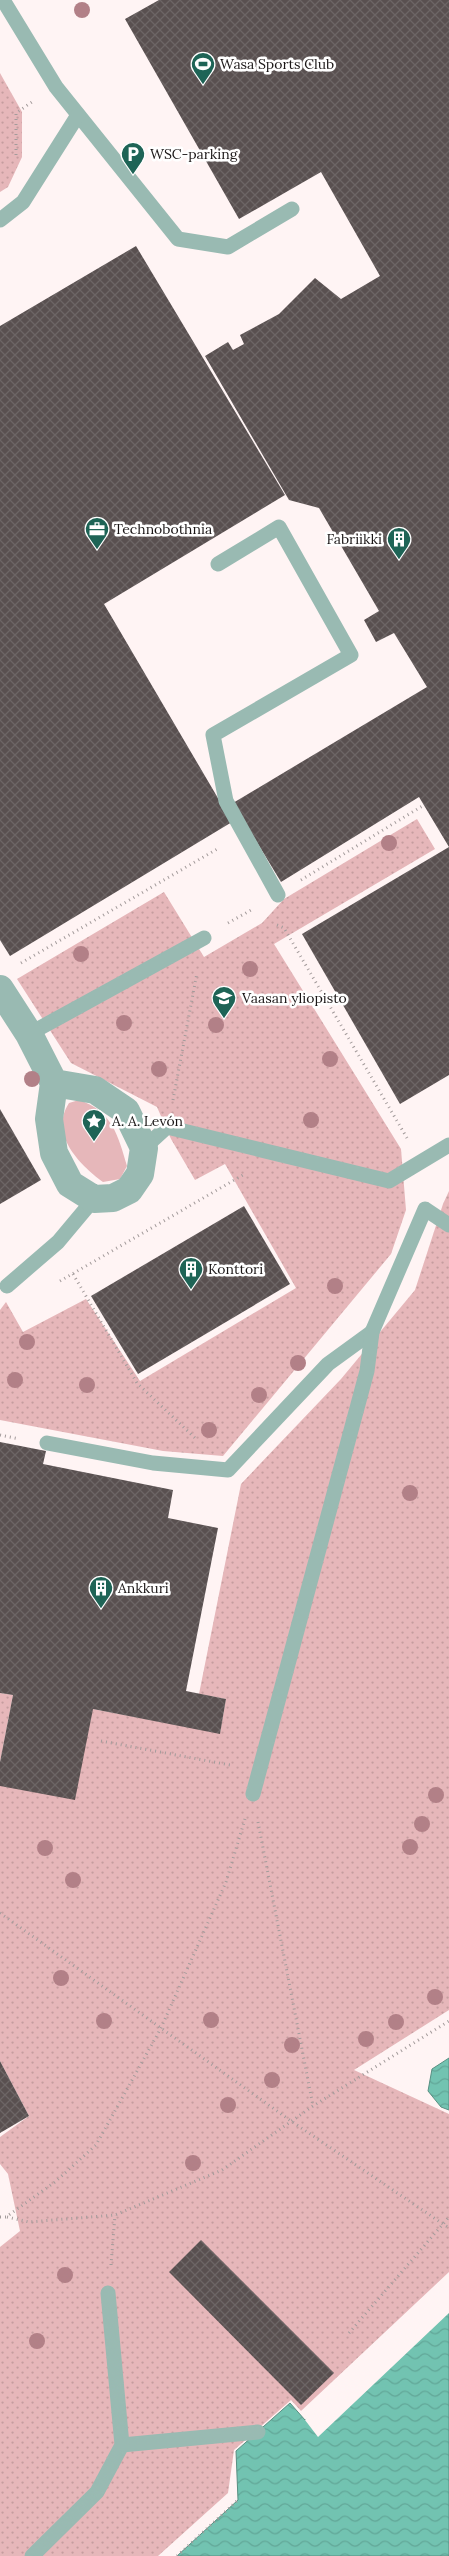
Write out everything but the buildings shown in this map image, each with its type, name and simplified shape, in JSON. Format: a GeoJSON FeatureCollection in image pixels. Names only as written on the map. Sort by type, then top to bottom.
{"type":"FeatureCollection","features":[{"type":"Feature","properties":{"kind":"street"},"geometry":{"type":"LineString","coordinates":[[7,978],[29,1034],[54,1083],[49,1119],[54,1153],[70,1184],[94,1200],[113,1198],[128,1190],[140,1174],[144,1148],[126,1111],[94,1090],[54,1083]]}},
{"type":"Feature","properties":{"kind":"lane"},"geometry":{"type":"LineString","coordinates":[[3,0],[56,87],[178,239],[228,247],[292,210]]}},
{"type":"Feature","properties":{"kind":"lane"},"geometry":{"type":"LineString","coordinates":[[0,220],[23,202],[78,115]]}},
{"type":"Feature","properties":{"kind":"lane"},"geometry":{"type":"LineString","coordinates":[[218,564],[279,527],[351,655],[213,735],[226,801],[243,835],[278,895]]}},
{"type":"Feature","properties":{"kind":"lane"},"geometry":{"type":"LineString","coordinates":[[29,1034],[204,938]]}},
{"type":"Feature","properties":{"kind":"lane"},"geometry":{"type":"LineString","coordinates":[[144,1148],[167,1127],[389,1181],[449,1145]]}},
{"type":"Feature","properties":{"kind":"lane"},"geometry":{"type":"LineString","coordinates":[[7,1286],[58,1242],[94,1200]]}},
{"type":"Feature","properties":{"kind":"lane"},"geometry":{"type":"LineString","coordinates":[[253,1794],[367,1371],[372,1332],[424,1209],[449,1225]]}},
{"type":"Feature","properties":{"kind":"lane"},"geometry":{"type":"LineString","coordinates":[[47,1443],[153,1463],[228,1470],[328,1364],[372,1332]]}},
{"type":"Feature","properties":{"kind":"lane"},"geometry":{"type":"LineString","coordinates":[[32,2556],[98,2492],[122,2445],[108,2293]]}},
{"type":"Feature","properties":{"kind":"lane"},"geometry":{"type":"LineString","coordinates":[[122,2445],[258,2432]]}},
{"type":"Feature","properties":{"kind":"path"},"geometry":{"type":"LineString","coordinates":[[13,160],[17,154],[16,113],[56,87]]}},
{"type":"Feature","properties":{"kind":"path"},"geometry":{"type":"LineString","coordinates":[[318,870],[424,805]]}},
{"type":"Feature","properties":{"kind":"path"},"geometry":{"type":"LineString","coordinates":[[7,978],[243,835]]}},
{"type":"Feature","properties":{"kind":"path"},"geometry":{"type":"LineString","coordinates":[[167,1127],[204,938],[278,895]]}},
{"type":"Feature","properties":{"kind":"path"},"geometry":{"type":"LineString","coordinates":[[284,928],[421,1162]]}},
{"type":"Feature","properties":{"kind":"path"},"geometry":{"type":"LineString","coordinates":[[58,1282],[222,1187]]}},
{"type":"Feature","properties":{"kind":"path"},"geometry":{"type":"LineString","coordinates":[[58,1242],[74,1274],[137,1383],[228,1470]]}},
{"type":"Feature","properties":{"kind":"path"},"geometry":{"type":"LineString","coordinates":[[101,1741],[259,1771]]}},
{"type":"Feature","properties":{"kind":"path"},"geometry":{"type":"LineString","coordinates":[[6,2217],[55,2182],[96,2145],[161,2028],[226,1882],[253,1794]]}},
{"type":"Feature","properties":{"kind":"path"},"geometry":{"type":"LineString","coordinates":[[253,1794],[313,2106]]}},
{"type":"Feature","properties":{"kind":"path"},"geometry":{"type":"LineString","coordinates":[[0,1913],[291,2121],[449,2228]]}},
{"type":"Feature","properties":{"kind":"path"},"geometry":{"type":"LineString","coordinates":[[0,2217],[29,2222],[115,2215],[222,2170],[313,2106],[449,2021]]}},
{"type":"Feature","properties":{"kind":"path"},"geometry":{"type":"LineString","coordinates":[[108,2293],[115,2215]]}},
{"type":"Feature","properties":{"kind":"path"},"geometry":{"type":"LineString","coordinates":[[349,2333],[449,2217]]}},
{"type":"Feature","properties":{"kind":"path"},"geometry":{"type":"LineString","coordinates":[[177,2556],[238,2500]]}},
{"type":"Feature","properties":{"kind":"shaded area"},"geometry":{"type":"Polygon","coordinates":[[[0,73],[22,112],[22,157],[8,187],[0,192],[0,73]]]}},
{"type":"Feature","properties":{"kind":"shaded area"},"geometry":{"type":"Polygon","coordinates":[[[417,819],[435,849],[274,944],[401,1149],[406,1210],[391,1254],[223,1456],[163,1451],[0,1420],[0,1310],[6,1302],[23,1332],[86,1299],[140,1381],[296,1288],[225,1164],[195,1180],[171,1139],[157,1107],[71,1063],[17,979],[164,892],[204,957],[262,923],[284,899],[417,819]]]}},
{"type":"Feature","properties":{"kind":"shaded area"},"geometry":{"type":"Polygon","coordinates":[[[79,1100],[99,1111],[117,1134],[127,1166],[120,1179],[103,1182],[76,1157],[70,1147],[62,1126],[64,1115],[69,1103],[79,1100]]]}},
{"type":"Feature","properties":{"kind":"shaded area"},"geometry":{"type":"Polygon","coordinates":[[[449,1191],[449,2010],[354,2070],[449,2114],[449,2272],[301,2411],[291,2400],[234,2450],[228,2493],[158,2556],[0,2556],[0,2247],[20,2231],[8,2174],[0,2164],[0,2137],[29,2116],[0,2061],[0,1786],[93,1709],[220,1733],[226,1699],[199,1694],[241,1484],[341,1379],[415,1290],[449,1191]]]}},
{"type":"Feature","properties":{"kind":"shaded area"},"geometry":{"type":"Polygon","coordinates":[[[0,1693],[13,1695],[0,1762],[0,1693]]]}},
{"type":"Feature","properties":{"kind":"water"},"geometry":{"type":"Polygon","coordinates":[[[449,2058],[449,2110],[441,2107],[428,2091],[432,2069],[449,2058]]]}},
{"type":"Feature","properties":{"kind":"water"},"geometry":{"type":"Polygon","coordinates":[[[449,2295],[449,2556],[177,2556],[238,2500],[236,2451],[290,2403],[305,2420],[329,2411],[449,2295]]]}},
{"type":"Feature","properties":{"kind":"pier"},"geometry":{"type":"Polygon","coordinates":[[[449,2293],[449,2313],[318,2437],[305,2420],[309,2416],[328,2409],[449,2293]]]}},
{"type":"Feature","properties":{"kind":"place","name":"Wasa Sports Club"},"geometry":{"type":"Point","coordinates":[203,85]}},
{"type":"Feature","properties":{"kind":"place","name":"WSC-parking"},"geometry":{"type":"Point","coordinates":[133,175]}},
{"type":"Feature","properties":{"kind":"place","name":"Technobothnia"},"geometry":{"type":"Point","coordinates":[97,550]}},
{"type":"Feature","properties":{"kind":"place","name":"Fabriikki"},"geometry":{"type":"Point","coordinates":[399,560]}},
{"type":"Feature","properties":{"kind":"place","name":"Vaasan yliopisto"},"geometry":{"type":"Point","coordinates":[224,1019]}},
{"type":"Feature","properties":{"kind":"place","name":"A. A. Levón"},"geometry":{"type":"Point","coordinates":[94,1142]}},
{"type":"Feature","properties":{"kind":"place","name":"Konttori"},"geometry":{"type":"Point","coordinates":[191,1290]}},
{"type":"Feature","properties":{"kind":"place","name":"Ankkuri"},"geometry":{"type":"Point","coordinates":[101,1609]}}]}
